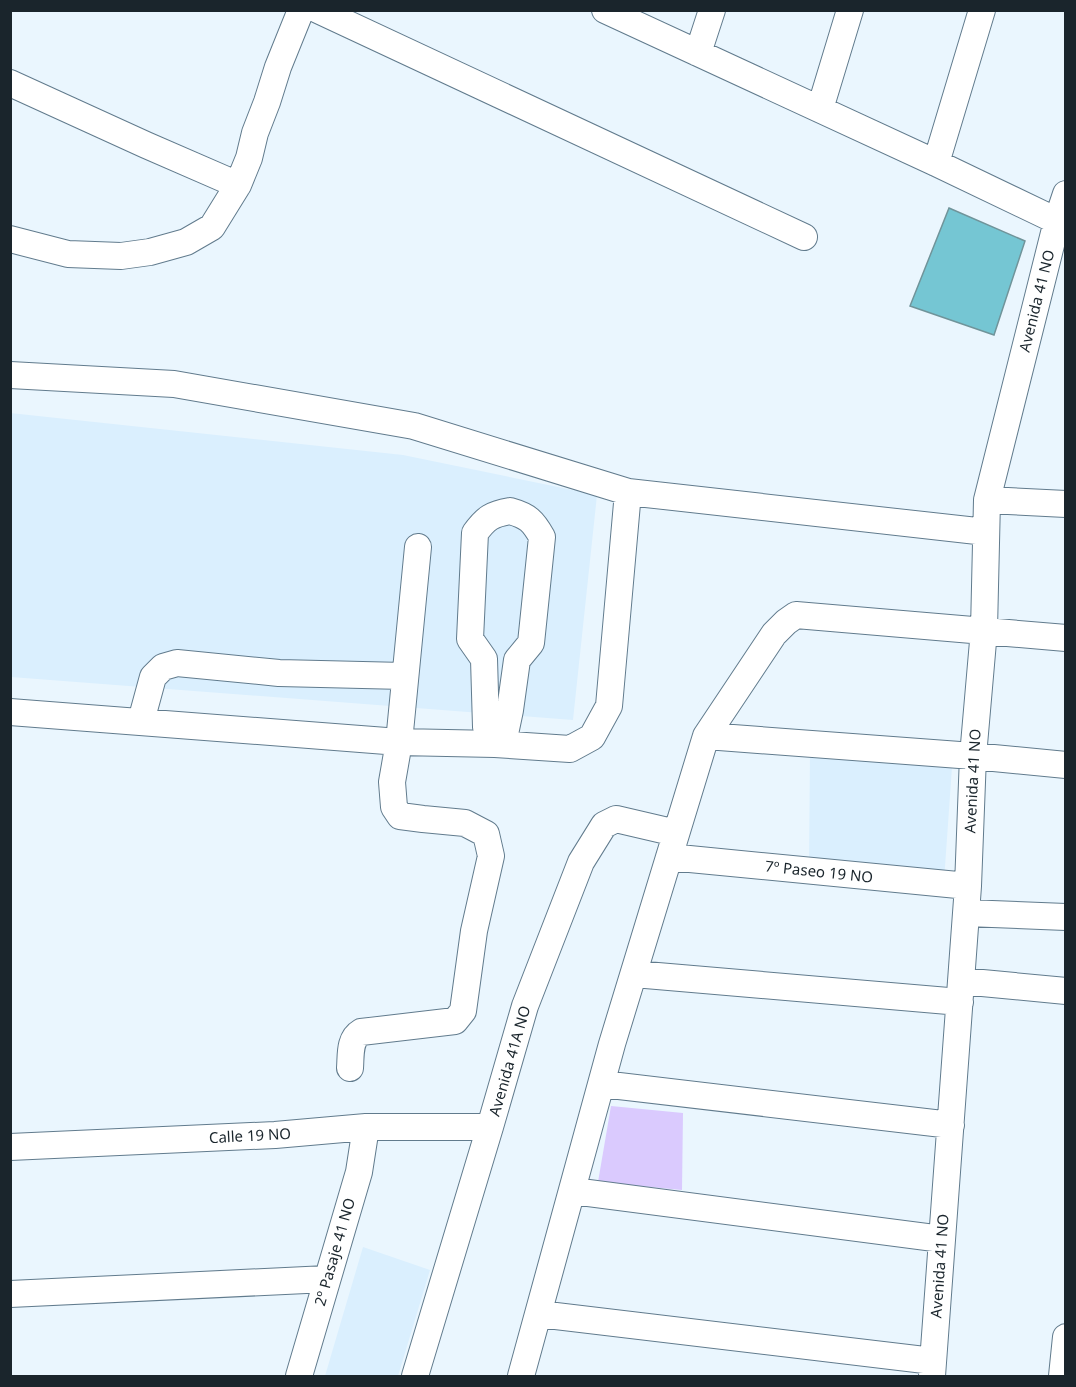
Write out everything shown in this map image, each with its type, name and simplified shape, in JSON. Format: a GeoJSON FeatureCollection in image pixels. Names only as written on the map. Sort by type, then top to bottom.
{"type":"FeatureCollection","features":[{"type":"Feature","properties":{"kind":"street"},"geometry":{"type":"LineString","coordinates":[[10,239],[68,254],[122,256],[150,252],[186,242],[212,227],[238,185],[278,67],[301,10]]}},
{"type":"Feature","properties":{"kind":"street"},"geometry":{"type":"LineString","coordinates":[[318,10],[804,237]]}},
{"type":"Feature","properties":{"kind":"street"},"geometry":{"type":"LineString","coordinates":[[605,10],[936,162],[1057,221]]}},
{"type":"Feature","properties":{"kind":"street"},"geometry":{"type":"LineString","coordinates":[[698,54],[712,10]]}},
{"type":"Feature","properties":{"kind":"street"},"geometry":{"type":"LineString","coordinates":[[820,109],[850,10]]}},
{"type":"Feature","properties":{"kind":"street"},"geometry":{"type":"LineString","coordinates":[[936,162],[982,10]]}},
{"type":"Feature","properties":{"kind":"street"},"geometry":{"type":"LineString","coordinates":[[10,83],[238,185]]}},
{"type":"Feature","properties":{"kind":"street","name":"Avenida 41 NO"},"geometry":{"type":"LineString","coordinates":[[932,1369],[968,886],[974,756],[984,630],[987,500],[1065,194]]}},
{"type":"Feature","properties":{"kind":"street"},"geometry":{"type":"LineString","coordinates":[[10,375],[174,384],[414,426],[628,492],[986,532]]}},
{"type":"Feature","properties":{"kind":"street"},"geometry":{"type":"LineString","coordinates":[[10,712],[399,742],[495,744],[570,749],[592,737],[609,706],[628,492]]}},
{"type":"Feature","properties":{"kind":"street"},"geometry":{"type":"LineString","coordinates":[[987,500],[1065,504]]}},
{"type":"Feature","properties":{"kind":"street"},"geometry":{"type":"LineString","coordinates":[[510,512],[524,515],[535,524],[542,537],[531,643],[517,660],[506,729],[495,744],[486,728],[483,659],[470,639],[475,533],[484,521],[496,513],[510,512]]}},
{"type":"Feature","properties":{"kind":"street"},"geometry":{"type":"LineString","coordinates":[[350,1068],[352,1040],[361,1032],[455,1021],[462,1011],[474,931],[491,856],[486,834],[465,823],[400,816],[394,807],[392,782],[399,742],[418,548]]}},
{"type":"Feature","properties":{"kind":"street"},"geometry":{"type":"LineString","coordinates":[[521,1377],[602,1084],[706,736],[774,634],[796,615],[1065,638]]}},
{"type":"Feature","properties":{"kind":"street"},"geometry":{"type":"LineString","coordinates":[[141,721],[153,677],[163,667],[177,663],[279,673],[405,676]]}},
{"type":"Feature","properties":{"kind":"street"},"geometry":{"type":"LineString","coordinates":[[706,736],[1065,765]]}},
{"type":"Feature","properties":{"kind":"street","name":"Avenida 41A NO"},"geometry":{"type":"LineString","coordinates":[[415,1377],[525,1006],[581,862],[604,825],[616,819],[676,833]]}},
{"type":"Feature","properties":{"kind":"street","name":"7º Paseo 19 NO"},"geometry":{"type":"LineString","coordinates":[[669,857],[968,886]]}},
{"type":"Feature","properties":{"kind":"street"},"geometry":{"type":"LineString","coordinates":[[966,913],[1065,917]]}},
{"type":"Feature","properties":{"kind":"street"},"geometry":{"type":"LineString","coordinates":[[634,974],[960,991],[1065,991]]}},
{"type":"Feature","properties":{"kind":"street"},"geometry":{"type":"LineString","coordinates":[[602,1084],[951,1125]]}},
{"type":"Feature","properties":{"kind":"street","name":"Calle 19 NO"},"geometry":{"type":"LineString","coordinates":[[10,1147],[275,1135],[366,1127],[490,1128]]}},
{"type":"Feature","properties":{"kind":"street","name":"2º Pasaje 41 NO"},"geometry":{"type":"LineString","coordinates":[[299,1377],[358,1172],[366,1127]]}},
{"type":"Feature","properties":{"kind":"street"},"geometry":{"type":"LineString","coordinates":[[573,1191],[942,1239]]}},
{"type":"Feature","properties":{"kind":"street"},"geometry":{"type":"LineString","coordinates":[[10,1294],[327,1279]]}},
{"type":"Feature","properties":{"kind":"street"},"geometry":{"type":"LineString","coordinates":[[539,1314],[932,1369]]}},
{"type":"Feature","properties":{"kind":"street"},"geometry":{"type":"LineString","coordinates":[[1062,1377],[1065,1337]]}},
{"type":"Feature","properties":{"kind":"shaded area"},"geometry":{"type":"Polygon","coordinates":[[[10,413],[403,455],[597,495],[573,720],[11,677],[10,413]]]}},
{"type":"Feature","properties":{"kind":"shaded area"},"geometry":{"type":"Polygon","coordinates":[[[810,754],[952,767],[944,881],[809,867],[810,754]]]}},
{"type":"Feature","properties":{"kind":"shaded area"},"geometry":{"type":"Polygon","coordinates":[[[611,1106],[683,1113],[682,1190],[598,1182],[611,1106]]]}},
{"type":"Feature","properties":{"kind":"shaded area"},"geometry":{"type":"Polygon","coordinates":[[[363,1247],[430,1270],[398,1376],[325,1376],[363,1247]]]}},
{"type":"Feature","properties":{"kind":"building"},"geometry":{"type":"Polygon","coordinates":[[[949,208],[1025,241],[994,335],[910,306],[949,208]]]}}]}
